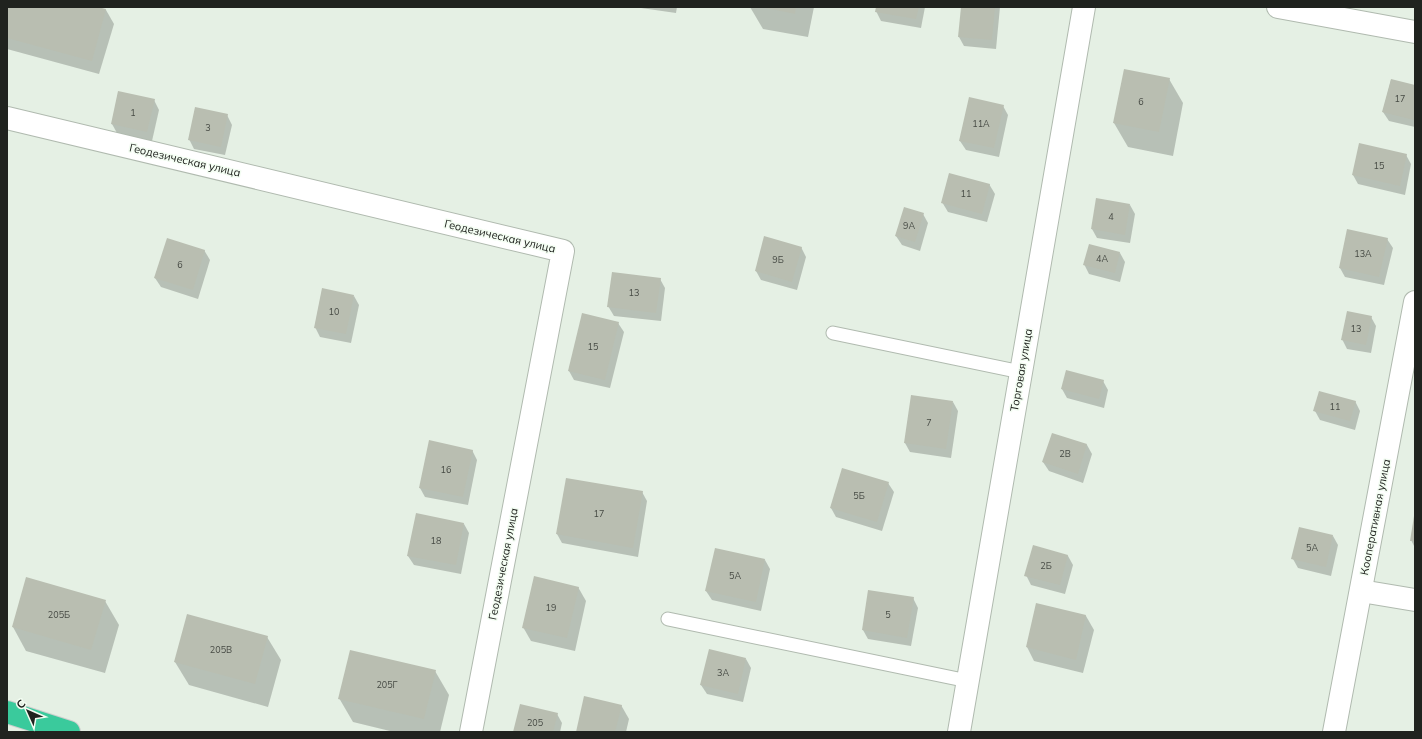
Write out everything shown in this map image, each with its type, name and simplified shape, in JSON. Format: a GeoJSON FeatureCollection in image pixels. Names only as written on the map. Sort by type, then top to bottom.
{"type":"FeatureCollection","features":[{"type":"Feature","properties":{"kind":"highway"},"geometry":{"type":"LineString","coordinates":[[7,712],[69,732]]}},
{"type":"Feature","properties":{"kind":"street","name":"Торговая улица"},"geometry":{"type":"LineString","coordinates":[[958,732],[1084,7]]}},
{"type":"Feature","properties":{"kind":"street"},"geometry":{"type":"LineString","coordinates":[[1278,7],[1415,32]]}},
{"type":"Feature","properties":{"kind":"street","name":"Геодезическая улица"},"geometry":{"type":"LineString","coordinates":[[7,118],[563,251],[471,732]]}},
{"type":"Feature","properties":{"kind":"street","name":"Кооперативная улица"},"geometry":{"type":"LineString","coordinates":[[1334,732],[1415,302]]}},
{"type":"Feature","properties":{"kind":"street"},"geometry":{"type":"LineString","coordinates":[[1361,591],[1415,600]]}},
{"type":"Feature","properties":{"kind":"lane"},"geometry":{"type":"LineString","coordinates":[[833,333],[1021,372]]}},
{"type":"Feature","properties":{"kind":"lane"},"geometry":{"type":"LineString","coordinates":[[668,619],[968,681]]}},
{"type":"Feature","properties":{"kind":"building"},"geometry":{"type":"Polygon","coordinates":[[[7,7],[98,7],[106,9],[92,61],[7,38],[7,7]]]}},
{"type":"Feature","properties":{"kind":"building"},"geometry":{"type":"Polygon","coordinates":[[[761,7],[796,7],[795,14],[761,7]]]}},
{"type":"Feature","properties":{"kind":"building"},"geometry":{"type":"Polygon","coordinates":[[[876,7],[919,7],[916,19],[875,12],[876,7]]]}},
{"type":"Feature","properties":{"kind":"building"},"geometry":{"type":"Polygon","coordinates":[[[961,7],[995,7],[992,40],[958,37],[961,7]]]}},
{"type":"Feature","properties":{"kind":"building"},"geometry":{"type":"Polygon","coordinates":[[[1124,69],[1170,78],[1159,132],[1113,123],[1124,69]]]}},
{"type":"Feature","properties":{"kind":"building"},"geometry":{"type":"Polygon","coordinates":[[[1391,79],[1415,85],[1414,120],[1382,112],[1391,79]]]}},
{"type":"Feature","properties":{"kind":"building"},"geometry":{"type":"Polygon","coordinates":[[[118,91],[155,99],[147,132],[111,124],[118,91]]]}},
{"type":"Feature","properties":{"kind":"building"},"geometry":{"type":"Polygon","coordinates":[[[969,97],[1004,105],[994,148],[959,141],[969,97]]]}},
{"type":"Feature","properties":{"kind":"building"},"geometry":{"type":"Polygon","coordinates":[[[195,107],[228,114],[221,147],[188,140],[195,107]]]}},
{"type":"Feature","properties":{"kind":"building"},"geometry":{"type":"Polygon","coordinates":[[[1359,143],[1407,154],[1400,186],[1352,175],[1359,143]]]}},
{"type":"Feature","properties":{"kind":"building"},"geometry":{"type":"Polygon","coordinates":[[[949,173],[990,184],[982,214],[941,203],[949,173]]]}},
{"type":"Feature","properties":{"kind":"building"},"geometry":{"type":"Polygon","coordinates":[[[1096,198],[1130,204],[1125,235],[1091,229],[1096,198]]]}},
{"type":"Feature","properties":{"kind":"building"},"geometry":{"type":"Polygon","coordinates":[[[904,207],[924,213],[915,242],[895,236],[904,207]]]}},
{"type":"Feature","properties":{"kind":"building"},"geometry":{"type":"Polygon","coordinates":[[[1347,229],[1388,238],[1379,277],[1339,268],[1347,229]]]}},
{"type":"Feature","properties":{"kind":"building"},"geometry":{"type":"Polygon","coordinates":[[[764,236],[802,247],[792,282],[755,271],[764,236]]]}},
{"type":"Feature","properties":{"kind":"building"},"geometry":{"type":"Polygon","coordinates":[[[167,238],[205,250],[193,290],[154,278],[167,238]]]}},
{"type":"Feature","properties":{"kind":"building"},"geometry":{"type":"Polygon","coordinates":[[[1089,244],[1120,252],[1115,273],[1083,265],[1089,244]]]}},
{"type":"Feature","properties":{"kind":"building"},"geometry":{"type":"Polygon","coordinates":[[[612,272],[661,278],[656,313],[607,307],[612,272]]]}},
{"type":"Feature","properties":{"kind":"building"},"geometry":{"type":"Polygon","coordinates":[[[322,288],[354,295],[346,334],[314,328],[322,288]]]}},
{"type":"Feature","properties":{"kind":"building"},"geometry":{"type":"Polygon","coordinates":[[[1347,311],[1372,316],[1366,345],[1341,340],[1347,311]]]}},
{"type":"Feature","properties":{"kind":"building"},"geometry":{"type":"Polygon","coordinates":[[[582,313],[619,322],[605,380],[568,371],[582,313]]]}},
{"type":"Feature","properties":{"kind":"building"},"geometry":{"type":"Polygon","coordinates":[[[1066,370],[1104,380],[1099,399],[1061,389],[1066,370]]]}},
{"type":"Feature","properties":{"kind":"building"},"geometry":{"type":"Polygon","coordinates":[[[1319,391],[1356,401],[1350,421],[1313,411],[1319,391]]]}},
{"type":"Feature","properties":{"kind":"building"},"geometry":{"type":"Polygon","coordinates":[[[911,395],[953,401],[946,449],[904,443],[911,395]]]}},
{"type":"Feature","properties":{"kind":"building"},"geometry":{"type":"Polygon","coordinates":[[[1052,433],[1087,444],[1078,474],[1042,462],[1052,433]]]}},
{"type":"Feature","properties":{"kind":"building"},"geometry":{"type":"Polygon","coordinates":[[[429,440],[473,450],[463,497],[419,488],[429,440]]]}},
{"type":"Feature","properties":{"kind":"building"},"geometry":{"type":"Polygon","coordinates":[[[842,468],[889,482],[877,522],[830,508],[842,468]]]}},
{"type":"Feature","properties":{"kind":"building"},"geometry":{"type":"Polygon","coordinates":[[[566,478],[643,491],[633,548],[556,534],[566,478]]]}},
{"type":"Feature","properties":{"kind":"building"},"geometry":{"type":"Polygon","coordinates":[[[416,513],[464,523],[456,565],[407,556],[416,513]]]}},
{"type":"Feature","properties":{"kind":"building"},"geometry":{"type":"Polygon","coordinates":[[[1414,516],[1415,541],[1410,541],[1414,516]]]}},
{"type":"Feature","properties":{"kind":"building"},"geometry":{"type":"Polygon","coordinates":[[[1299,527],[1333,535],[1326,567],[1291,559],[1299,527]]]}},
{"type":"Feature","properties":{"kind":"building"},"geometry":{"type":"Polygon","coordinates":[[[1033,545],[1068,555],[1060,585],[1024,576],[1033,545]]]}},
{"type":"Feature","properties":{"kind":"building"},"geometry":{"type":"Polygon","coordinates":[[[715,548],[765,559],[756,602],[705,591],[715,548]]]}},
{"type":"Feature","properties":{"kind":"building"},"geometry":{"type":"Polygon","coordinates":[[[534,576],[579,587],[567,638],[522,628],[534,576]]]}},
{"type":"Feature","properties":{"kind":"building"},"geometry":{"type":"Polygon","coordinates":[[[26,577],[106,600],[91,650],[12,627],[26,577]]]}},
{"type":"Feature","properties":{"kind":"building"},"geometry":{"type":"Polygon","coordinates":[[[868,590],[914,597],[907,638],[862,630],[868,590]]]}},
{"type":"Feature","properties":{"kind":"building"},"geometry":{"type":"Polygon","coordinates":[[[1036,603],[1086,615],[1076,660],[1026,647],[1036,603]]]}},
{"type":"Feature","properties":{"kind":"building"},"geometry":{"type":"Polygon","coordinates":[[[187,614],[268,636],[255,684],[174,662],[187,614]]]}},
{"type":"Feature","properties":{"kind":"building"},"geometry":{"type":"Polygon","coordinates":[[[709,649],[746,658],[738,694],[700,685],[709,649]]]}},
{"type":"Feature","properties":{"kind":"building"},"geometry":{"type":"Polygon","coordinates":[[[350,650],[436,670],[424,719],[338,699],[350,650]]]}},
{"type":"Feature","properties":{"kind":"building"},"geometry":{"type":"Polygon","coordinates":[[[584,696],[622,705],[615,732],[576,732],[584,696]]]}},
{"type":"Feature","properties":{"kind":"building"},"geometry":{"type":"Polygon","coordinates":[[[520,704],[558,713],[553,732],[513,732],[520,704]]]}}]}
